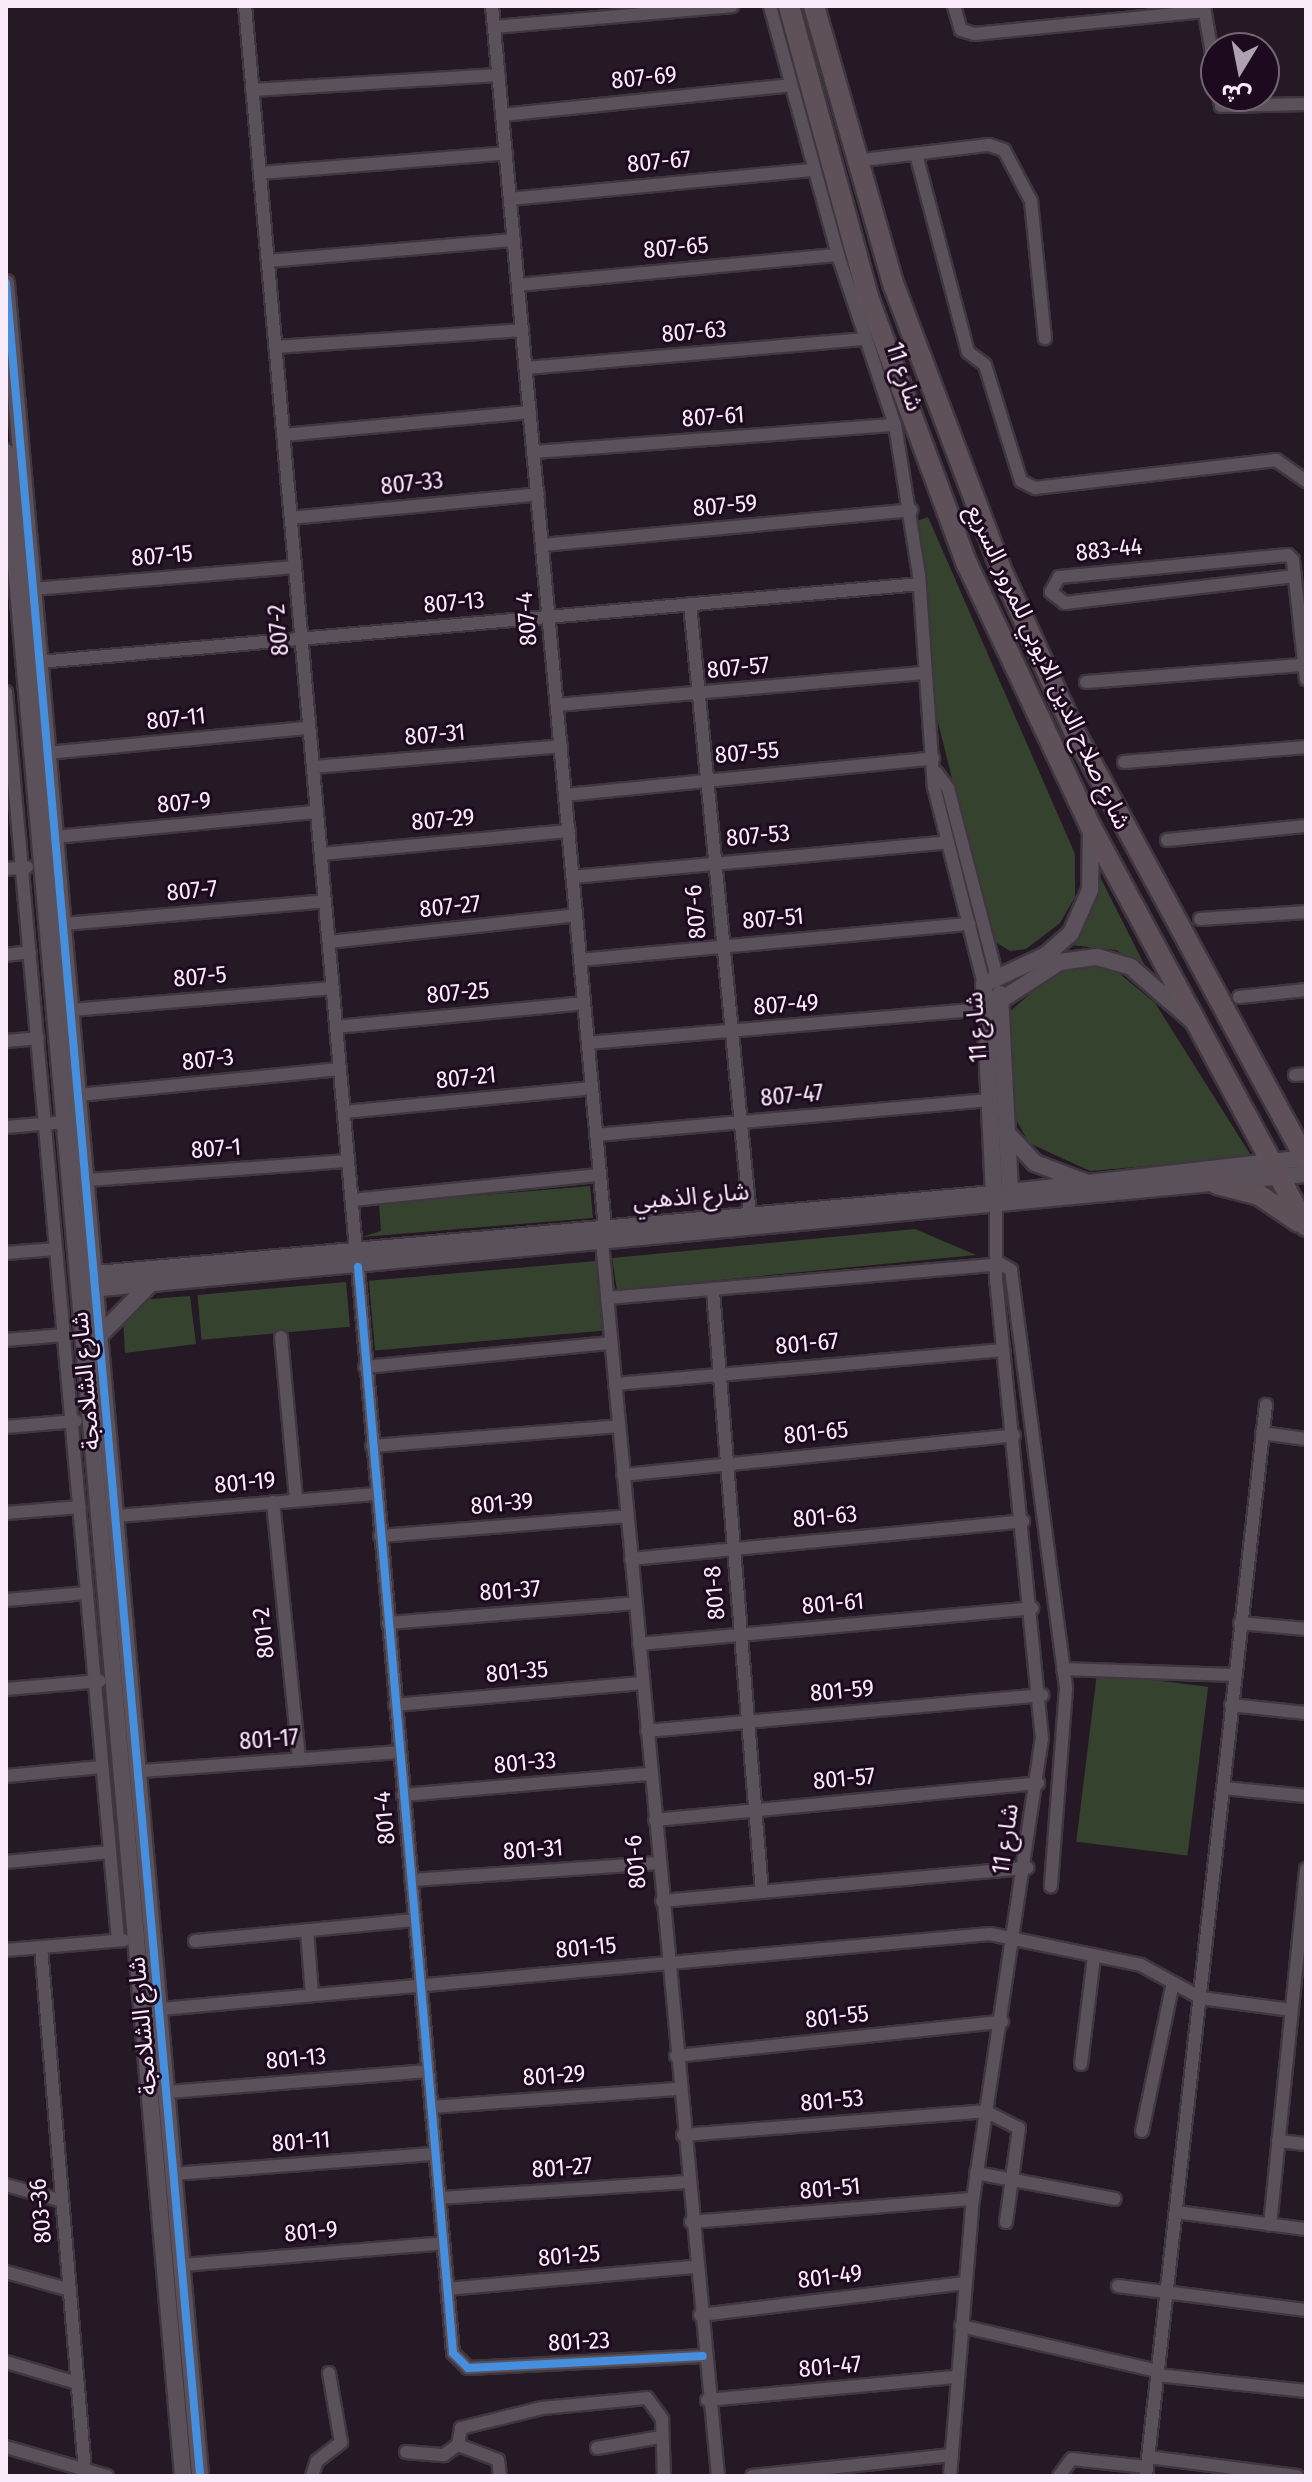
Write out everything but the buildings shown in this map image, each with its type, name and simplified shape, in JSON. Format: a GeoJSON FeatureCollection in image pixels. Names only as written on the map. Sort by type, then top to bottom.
{"type":"FeatureCollection","features":[{"type":"Feature","properties":{"kind":"main road","name":"شارع صلاح الدين الايوبي للمرور السريع"},"geometry":{"type":"LineString","coordinates":[[789,6],[868,297],[967,564],[1091,827],[1306,1228]]}},
{"type":"Feature","properties":{"kind":"main road","name":"شارع صلاح الدين الايوبي للمرور السريع"},"geometry":{"type":"LineString","coordinates":[[814,6],[854,161],[940,413],[1036,651],[1274,1107],[1306,1158]]}},
{"type":"Feature","properties":{"kind":"main road"},"geometry":{"type":"LineString","coordinates":[[1274,1107],[1306,1132]]}},
{"type":"Feature","properties":{"kind":"main road"},"geometry":{"type":"LineString","coordinates":[[1217,1184],[1259,1195],[1306,1228]]}},
{"type":"Feature","properties":{"kind":"street","name":"807-2"},"geometry":{"type":"LineString","coordinates":[[245,6],[357,1259]]}},
{"type":"Feature","properties":{"kind":"street","name":"807-4"},"geometry":{"type":"LineString","coordinates":[[492,6],[569,831],[603,1235]]}},
{"type":"Feature","properties":{"kind":"street"},"geometry":{"type":"LineString","coordinates":[[494,27],[732,6]]}},
{"type":"Feature","properties":{"kind":"street","name":"شارع 11"},"geometry":{"type":"LineString","coordinates":[[770,6],[838,255],[895,425],[911,510],[920,584],[923,673],[947,842],[969,924],[991,981]]}},
{"type":"Feature","properties":{"kind":"street"},"geometry":{"type":"LineString","coordinates":[[954,6],[961,30],[1204,8],[1221,106],[1306,104]]}},
{"type":"Feature","properties":{"kind":"street"},"geometry":{"type":"LineString","coordinates":[[252,90],[499,75]]}},
{"type":"Feature","properties":{"kind":"street","name":"807-69"},"geometry":{"type":"LineString","coordinates":[[502,115],[790,85]]}},
{"type":"Feature","properties":{"kind":"street"},"geometry":{"type":"LineString","coordinates":[[854,161],[989,145],[1018,165],[1031,201],[1045,338]]}},
{"type":"Feature","properties":{"kind":"street"},"geometry":{"type":"LineString","coordinates":[[260,173],[506,153]]}},
{"type":"Feature","properties":{"kind":"street"},"geometry":{"type":"LineString","coordinates":[[916,154],[968,352],[985,365],[1021,481],[1035,488],[1276,460],[1306,481]]}},
{"type":"Feature","properties":{"kind":"street","name":"807-67"},"geometry":{"type":"LineString","coordinates":[[510,199],[813,170]]}},
{"type":"Feature","properties":{"kind":"street"},"geometry":{"type":"LineString","coordinates":[[268,261],[514,240]]}},
{"type":"Feature","properties":{"kind":"street","name":"807-65"},"geometry":{"type":"LineString","coordinates":[[518,285],[838,255]]}},
{"type":"Feature","properties":{"kind":"street","name":"شارع الشلامجة"},"geometry":{"type":"LineString","coordinates":[[6,283],[142,1771],[172,2174],[183,2265],[200,2476]]}},
{"type":"Feature","properties":{"kind":"street"},"geometry":{"type":"LineString","coordinates":[[275,347],[522,330]]}},
{"type":"Feature","properties":{"kind":"street","name":"807-63"},"geometry":{"type":"LineString","coordinates":[[526,368],[866,339]]}},
{"type":"Feature","properties":{"kind":"street"},"geometry":{"type":"LineString","coordinates":[[283,435],[530,412]]}},
{"type":"Feature","properties":{"kind":"street","name":"807-61"},"geometry":{"type":"LineString","coordinates":[[534,452],[895,425]]}},
{"type":"Feature","properties":{"kind":"street","name":"شارع الشلامجة"},"geometry":{"type":"LineString","coordinates":[[6,452],[13,605],[42,866],[139,1939],[183,2476]]}},
{"type":"Feature","properties":{"kind":"street","name":"807-33"},"geometry":{"type":"LineString","coordinates":[[291,518],[538,494]]}},
{"type":"Feature","properties":{"kind":"street","name":"807-59"},"geometry":{"type":"LineString","coordinates":[[543,545],[911,510]]}},
{"type":"Feature","properties":{"kind":"street","name":"883-44"},"geometry":{"type":"LineString","coordinates":[[1288,555],[1295,576],[1065,603],[1051,592],[1059,577],[1288,555]]}},
{"type":"Feature","properties":{"kind":"street","name":"807-15"},"geometry":{"type":"LineString","coordinates":[[33,589],[295,567]]}},
{"type":"Feature","properties":{"kind":"street"},"geometry":{"type":"LineString","coordinates":[[1295,576],[1306,679]]}},
{"type":"Feature","properties":{"kind":"street","name":"807-13"},"geometry":{"type":"LineString","coordinates":[[39,662],[920,584]]}},
{"type":"Feature","properties":{"kind":"street","name":"807-6"},"geometry":{"type":"LineString","coordinates":[[690,604],[737,1123],[750,1216]]}},
{"type":"Feature","properties":{"kind":"street"},"geometry":{"type":"LineString","coordinates":[[1086,682],[1304,665]]}},
{"type":"Feature","properties":{"kind":"street","name":"807-57"},"geometry":{"type":"LineString","coordinates":[[557,705],[923,673]]}},
{"type":"Feature","properties":{"kind":"street"},"geometry":{"type":"LineString","coordinates":[[6,693],[10,781],[23,867],[118,1940]]}},
{"type":"Feature","properties":{"kind":"street","name":"807-11"},"geometry":{"type":"LineString","coordinates":[[47,753],[309,728]]}},
{"type":"Feature","properties":{"kind":"street","name":"807-31"},"geometry":{"type":"LineString","coordinates":[[313,767],[561,746]]}},
{"type":"Feature","properties":{"kind":"street"},"geometry":{"type":"LineString","coordinates":[[1124,762],[1306,747]]}},
{"type":"Feature","properties":{"kind":"street","name":"807-55"},"geometry":{"type":"LineString","coordinates":[[565,795],[933,758]]}},
{"type":"Feature","properties":{"kind":"street","name":"شارع 11"},"geometry":{"type":"LineString","coordinates":[[937,773],[948,788],[991,981],[1007,1133],[1000,1198]]}},
{"type":"Feature","properties":{"kind":"street","name":"807-9"},"geometry":{"type":"LineString","coordinates":[[55,837],[317,812]]}},
{"type":"Feature","properties":{"kind":"street"},"geometry":{"type":"LineString","coordinates":[[1167,840],[1306,826]]}},
{"type":"Feature","properties":{"kind":"street"},"geometry":{"type":"LineString","coordinates":[[991,981],[1046,955],[1078,923],[1090,890],[1091,827]]}},
{"type":"Feature","properties":{"kind":"street","name":"807-29"},"geometry":{"type":"LineString","coordinates":[[321,854],[569,831]]}},
{"type":"Feature","properties":{"kind":"street","name":"807-53"},"geometry":{"type":"LineString","coordinates":[[573,877],[713,861],[947,842]]}},
{"type":"Feature","properties":{"kind":"street"},"geometry":{"type":"LineString","coordinates":[[6,869],[42,866]]}},
{"type":"Feature","properties":{"kind":"street","name":"807-7"},"geometry":{"type":"LineString","coordinates":[[64,924],[325,901]]}},
{"type":"Feature","properties":{"kind":"street"},"geometry":{"type":"LineString","coordinates":[[1200,919],[1306,912]]}},
{"type":"Feature","properties":{"kind":"street","name":"807-27"},"geometry":{"type":"LineString","coordinates":[[329,942],[576,915]]}},
{"type":"Feature","properties":{"kind":"street","name":"807-51"},"geometry":{"type":"LineString","coordinates":[[580,960],[969,924]]}},
{"type":"Feature","properties":{"kind":"street"},"geometry":{"type":"LineString","coordinates":[[6,955],[30,952]]}},
{"type":"Feature","properties":{"kind":"street"},"geometry":{"type":"LineString","coordinates":[[994,1005],[1060,962],[1097,957],[1131,967],[1197,1024]]}},
{"type":"Feature","properties":{"kind":"street","name":"807-5"},"geometry":{"type":"LineString","coordinates":[[71,1010],[333,988]]}},
{"type":"Feature","properties":{"kind":"street"},"geometry":{"type":"LineString","coordinates":[[1239,997],[1306,990]]}},
{"type":"Feature","properties":{"kind":"street","name":"807-25"},"geometry":{"type":"LineString","coordinates":[[336,1027],[584,1003]]}},
{"type":"Feature","properties":{"kind":"street","name":"شارع 11"},"geometry":{"type":"LineString","coordinates":[[950,2476],[976,2173],[1013,1938],[1028,1868],[1038,1783],[1042,1695],[1004,1350],[1000,1198],[991,1100],[994,1005]]}},
{"type":"Feature","properties":{"kind":"street","name":"807-49"},"geometry":{"type":"LineString","coordinates":[[588,1043],[994,1005]]}},
{"type":"Feature","properties":{"kind":"street"},"geometry":{"type":"LineString","coordinates":[[6,1041],[38,1038]]}},
{"type":"Feature","properties":{"kind":"street","name":"807-3"},"geometry":{"type":"LineString","coordinates":[[79,1095],[340,1069]]}},
{"type":"Feature","properties":{"kind":"street","name":"807-21"},"geometry":{"type":"LineString","coordinates":[[344,1112],[592,1088]]}},
{"type":"Feature","properties":{"kind":"street","name":"807-47"},"geometry":{"type":"LineString","coordinates":[[596,1135],[991,1100]]}},
{"type":"Feature","properties":{"kind":"street"},"geometry":{"type":"LineString","coordinates":[[6,1127],[65,1122]]}},
{"type":"Feature","properties":{"kind":"street"},"geometry":{"type":"LineString","coordinates":[[1007,1133],[1035,1163],[1090,1184]]}},
{"type":"Feature","properties":{"kind":"street","name":"شارع الذهبي"},"geometry":{"type":"LineString","coordinates":[[603,1235],[750,1216],[1217,1184],[1306,1158]]}},
{"type":"Feature","properties":{"kind":"street","name":"807-1"},"geometry":{"type":"LineString","coordinates":[[88,1180],[348,1161]]}},
{"type":"Feature","properties":{"kind":"street","name":"شارع الذهبي"},"geometry":{"type":"LineString","coordinates":[[79,1282],[1000,1198],[1090,1184],[1274,1169],[1306,1174]]}},
{"type":"Feature","properties":{"kind":"street"},"geometry":{"type":"LineString","coordinates":[[352,1200],[600,1175]]}},
{"type":"Feature","properties":{"kind":"street","name":"801-6"},"geometry":{"type":"LineString","coordinates":[[603,1235],[707,2400],[718,2476]]}},
{"type":"Feature","properties":{"kind":"street"},"geometry":{"type":"LineString","coordinates":[[6,1253],[56,1249]]}},
{"type":"Feature","properties":{"kind":"street","name":"شارع الذهبي"},"geometry":{"type":"LineString","coordinates":[[97,1281],[149,1285],[357,1259]]}},
{"type":"Feature","properties":{"kind":"street","name":"801-4"},"geometry":{"type":"LineString","coordinates":[[357,1259],[428,2071],[432,2154],[458,2364]]}},
{"type":"Feature","properties":{"kind":"street"},"geometry":{"type":"LineString","coordinates":[[607,1298],[1001,1264],[1015,1279],[1063,1669],[1051,1886]]}},
{"type":"Feature","properties":{"kind":"street"},"geometry":{"type":"LineString","coordinates":[[102,1333],[149,1285]]}},
{"type":"Feature","properties":{"kind":"street","name":"801-8"},"geometry":{"type":"LineString","coordinates":[[713,1291],[762,1892]]}},
{"type":"Feature","properties":{"kind":"street"},"geometry":{"type":"LineString","coordinates":[[6,1340],[64,1335]]}},
{"type":"Feature","properties":{"kind":"street"},"geometry":{"type":"LineString","coordinates":[[281,1337],[296,1500]]}},
{"type":"Feature","properties":{"kind":"street"},"geometry":{"type":"LineString","coordinates":[[365,1367],[611,1343]]}},
{"type":"Feature","properties":{"kind":"street","name":"801-67"},"geometry":{"type":"LineString","coordinates":[[615,1384],[1004,1350]]}},
{"type":"Feature","properties":{"kind":"street"},"geometry":{"type":"LineString","coordinates":[[1147,2467],[1266,1405]]}},
{"type":"Feature","properties":{"kind":"street"},"geometry":{"type":"LineString","coordinates":[[6,1427],[91,1419]]}},
{"type":"Feature","properties":{"kind":"street"},"geometry":{"type":"LineString","coordinates":[[372,1446],[619,1426]]}},
{"type":"Feature","properties":{"kind":"street"},"geometry":{"type":"LineString","coordinates":[[1262,1433],[1306,1439]]}},
{"type":"Feature","properties":{"kind":"street","name":"801-65"},"geometry":{"type":"LineString","coordinates":[[623,1475],[1014,1435]]}},
{"type":"Feature","properties":{"kind":"street","name":"801-19"},"geometry":{"type":"LineString","coordinates":[[118,1516],[376,1494]]}},
{"type":"Feature","properties":{"kind":"street","name":"801-2"},"geometry":{"type":"LineString","coordinates":[[273,1502],[299,1759]]}},
{"type":"Feature","properties":{"kind":"street"},"geometry":{"type":"LineString","coordinates":[[6,1513],[80,1507]]}},
{"type":"Feature","properties":{"kind":"street","name":"801-39"},"geometry":{"type":"LineString","coordinates":[[380,1536],[627,1516]]}},
{"type":"Feature","properties":{"kind":"street","name":"801-63"},"geometry":{"type":"LineString","coordinates":[[631,1559],[1023,1521]]}},
{"type":"Feature","properties":{"kind":"street"},"geometry":{"type":"LineString","coordinates":[[6,1600],[87,1593]]}},
{"type":"Feature","properties":{"kind":"street","name":"801-37"},"geometry":{"type":"LineString","coordinates":[[388,1623],[635,1603]]}},
{"type":"Feature","properties":{"kind":"street","name":"801-61"},"geometry":{"type":"LineString","coordinates":[[639,1644],[1032,1608]]}},
{"type":"Feature","properties":{"kind":"street"},"geometry":{"type":"LineString","coordinates":[[1240,1623],[1306,1629]]}},
{"type":"Feature","properties":{"kind":"street"},"geometry":{"type":"LineString","coordinates":[[1038,1648],[1061,1645]]}},
{"type":"Feature","properties":{"kind":"street"},"geometry":{"type":"LineString","coordinates":[[1063,1669],[1234,1675]]}},
{"type":"Feature","properties":{"kind":"street"},"geometry":{"type":"LineString","coordinates":[[6,1689],[115,1680]]}},
{"type":"Feature","properties":{"kind":"street","name":"801-35"},"geometry":{"type":"LineString","coordinates":[[395,1705],[642,1683]]}},
{"type":"Feature","properties":{"kind":"street","name":"801-59"},"geometry":{"type":"LineString","coordinates":[[647,1731],[1042,1695]]}},
{"type":"Feature","properties":{"kind":"street"},"geometry":{"type":"LineString","coordinates":[[1231,1705],[1306,1713]]}},
{"type":"Feature","properties":{"kind":"street","name":"801-17"},"geometry":{"type":"LineString","coordinates":[[142,1771],[399,1752]]}},
{"type":"Feature","properties":{"kind":"street"},"geometry":{"type":"LineString","coordinates":[[6,1776],[102,1767]]}},
{"type":"Feature","properties":{"kind":"street","name":"801-33"},"geometry":{"type":"LineString","coordinates":[[403,1795],[650,1774]]}},
{"type":"Feature","properties":{"kind":"street","name":"801-57"},"geometry":{"type":"LineString","coordinates":[[655,1820],[1038,1783]]}},
{"type":"Feature","properties":{"kind":"street"},"geometry":{"type":"LineString","coordinates":[[1224,1788],[1306,1796]]}},
{"type":"Feature","properties":{"kind":"street"},"geometry":{"type":"LineString","coordinates":[[6,1862],[110,1852]]}},
{"type":"Feature","properties":{"kind":"street","name":"801-31"},"geometry":{"type":"LineString","coordinates":[[411,1880],[659,1863]]}},
{"type":"Feature","properties":{"kind":"street"},"geometry":{"type":"LineString","coordinates":[[662,1901],[1028,1868]]}},
{"type":"Feature","properties":{"kind":"street"},"geometry":{"type":"LineString","coordinates":[[1270,2225],[1306,1876]]}},
{"type":"Feature","properties":{"kind":"street"},"geometry":{"type":"LineString","coordinates":[[195,1941],[414,1920]]}},
{"type":"Feature","properties":{"kind":"street"},"geometry":{"type":"LineString","coordinates":[[307,1930],[312,1995]]}},
{"type":"Feature","properties":{"kind":"street","name":"801-15"},"geometry":{"type":"LineString","coordinates":[[161,2009],[990,1934],[1141,1965],[1201,1998]]}},
{"type":"Feature","properties":{"kind":"street"},"geometry":{"type":"LineString","coordinates":[[6,1950],[139,1939]]}},
{"type":"Feature","properties":{"kind":"street","name":"803-36"},"geometry":{"type":"LineString","coordinates":[[41,1947],[85,2471]]}},
{"type":"Feature","properties":{"kind":"street"},"geometry":{"type":"LineString","coordinates":[[1081,2064],[1094,1957]]}},
{"type":"Feature","properties":{"kind":"street"},"geometry":{"type":"LineString","coordinates":[[1142,2131],[1173,1983]]}},
{"type":"Feature","properties":{"kind":"street"},"geometry":{"type":"LineString","coordinates":[[1201,1998],[1291,2010]]}},
{"type":"Feature","properties":{"kind":"street","name":"801-55"},"geometry":{"type":"LineString","coordinates":[[676,2056],[1002,2022]]}},
{"type":"Feature","properties":{"kind":"street","name":"801-13"},"geometry":{"type":"LineString","coordinates":[[168,2092],[428,2071]]}},
{"type":"Feature","properties":{"kind":"street","name":"801-29"},"geometry":{"type":"LineString","coordinates":[[431,2107],[679,2089]]}},
{"type":"Feature","properties":{"kind":"street"},"geometry":{"type":"LineString","coordinates":[[985,2111],[1017,2122],[1006,2222]]}},
{"type":"Feature","properties":{"kind":"street","name":"801-53"},"geometry":{"type":"LineString","coordinates":[[683,2135],[985,2111]]}},
{"type":"Feature","properties":{"kind":"street"},"geometry":{"type":"LineString","coordinates":[[1278,2141],[1306,2144]]}},
{"type":"Feature","properties":{"kind":"street","name":"801-11"},"geometry":{"type":"LineString","coordinates":[[172,2174],[432,2154]]}},
{"type":"Feature","properties":{"kind":"street"},"geometry":{"type":"LineString","coordinates":[[976,2173],[1115,2199]]}},
{"type":"Feature","properties":{"kind":"street","name":"801-27"},"geometry":{"type":"LineString","coordinates":[[439,2198],[688,2182]]}},
{"type":"Feature","properties":{"kind":"street"},"geometry":{"type":"LineString","coordinates":[[6,2185],[62,2201]]}},
{"type":"Feature","properties":{"kind":"street","name":"801-51"},"geometry":{"type":"LineString","coordinates":[[691,2222],[973,2199]]}},
{"type":"Feature","properties":{"kind":"street"},"geometry":{"type":"LineString","coordinates":[[1176,2212],[1306,2229]]}},
{"type":"Feature","properties":{"kind":"street","name":"801-9"},"geometry":{"type":"LineString","coordinates":[[183,2265],[443,2243]]}},
{"type":"Feature","properties":{"kind":"street","name":"801-25"},"geometry":{"type":"LineString","coordinates":[[447,2289],[695,2267]]}},
{"type":"Feature","properties":{"kind":"street"},"geometry":{"type":"LineString","coordinates":[[6,2272],[70,2290]]}},
{"type":"Feature","properties":{"kind":"street","name":"801-49"},"geometry":{"type":"LineString","coordinates":[[700,2315],[965,2283]]}},
{"type":"Feature","properties":{"kind":"street"},"geometry":{"type":"LineString","coordinates":[[1118,2286],[1306,2310]]}},
{"type":"Feature","properties":{"kind":"street"},"geometry":{"type":"LineString","coordinates":[[961,2326],[1157,2373],[1306,2391]]}},
{"type":"Feature","properties":{"kind":"street","name":"801-23"},"geometry":{"type":"LineString","coordinates":[[458,2364],[703,2356]]}},
{"type":"Feature","properties":{"kind":"street"},"geometry":{"type":"LineString","coordinates":[[6,2362],[77,2383]]}},
{"type":"Feature","properties":{"kind":"street"},"geometry":{"type":"LineString","coordinates":[[312,2476],[317,2461],[341,2442],[329,2373]]}},
{"type":"Feature","properties":{"kind":"street","name":"801-47"},"geometry":{"type":"LineString","coordinates":[[707,2400],[957,2377]]}},
{"type":"Feature","properties":{"kind":"street"},"geometry":{"type":"LineString","coordinates":[[406,2452],[444,2455],[458,2445],[461,2428],[542,2408],[647,2398],[662,2419],[664,2476]]}},
{"type":"Feature","properties":{"kind":"street"},"geometry":{"type":"LineString","coordinates":[[597,2448],[661,2437]]}},
{"type":"Feature","properties":{"kind":"street"},"geometry":{"type":"LineString","coordinates":[[458,2445],[498,2460],[500,2476]]}},
{"type":"Feature","properties":{"kind":"street"},"geometry":{"type":"LineString","coordinates":[[6,2447],[107,2476]]}},
{"type":"Feature","properties":{"kind":"street"},"geometry":{"type":"LineString","coordinates":[[752,2476],[952,2455]]}},
{"type":"Feature","properties":{"kind":"street"},"geometry":{"type":"LineString","coordinates":[[1059,2476],[1072,2459],[1297,2476]]}},
{"type":"Feature","properties":{"kind":"green space"},"geometry":{"type":"Polygon","coordinates":[[[928,517],[1075,854],[1075,897],[1060,923],[1026,949],[1010,951],[992,940],[933,702],[917,521],[928,517]]]}},
{"type":"Feature","properties":{"kind":"green space"},"geometry":{"type":"Polygon","coordinates":[[[1098,873],[1146,968],[1116,950],[1071,945],[1093,907],[1098,873]]]}},
{"type":"Feature","properties":{"kind":"green space"},"geometry":{"type":"Polygon","coordinates":[[[1088,964],[1114,969],[1155,1003],[1252,1157],[1090,1171],[1029,1143],[1010,1109],[1009,1012],[1060,968],[1088,964]]]}},
{"type":"Feature","properties":{"kind":"green space"},"geometry":{"type":"Polygon","coordinates":[[[590,1186],[593,1218],[362,1237],[381,1231],[379,1204],[590,1186]]]}},
{"type":"Feature","properties":{"kind":"green space"},"geometry":{"type":"Polygon","coordinates":[[[915,1229],[976,1255],[617,1290],[612,1258],[915,1229]]]}},
{"type":"Feature","properties":{"kind":"green space"},"geometry":{"type":"Polygon","coordinates":[[[596,1261],[602,1331],[375,1351],[369,1281],[596,1261]]]}},
{"type":"Feature","properties":{"kind":"green space"},"geometry":{"type":"Polygon","coordinates":[[[346,1282],[350,1327],[201,1340],[198,1295],[346,1282]]]}},
{"type":"Feature","properties":{"kind":"green space"},"geometry":{"type":"Polygon","coordinates":[[[190,1296],[196,1344],[125,1353],[123,1318],[139,1300],[190,1296]]]}},
{"type":"Feature","properties":{"kind":"green space"},"geometry":{"type":"Polygon","coordinates":[[[1097,1673],[1208,1687],[1187,1855],[1076,1842],[1097,1673]]]}},
{"type":"Feature","properties":{"kind":"cycle path"},"geometry":{"type":"LineString","coordinates":[[6,283],[200,2476]]}},
{"type":"Feature","properties":{"kind":"cycle path"},"geometry":{"type":"LineString","coordinates":[[358,1267],[453,2353],[468,2368],[703,2356]]}}]}
